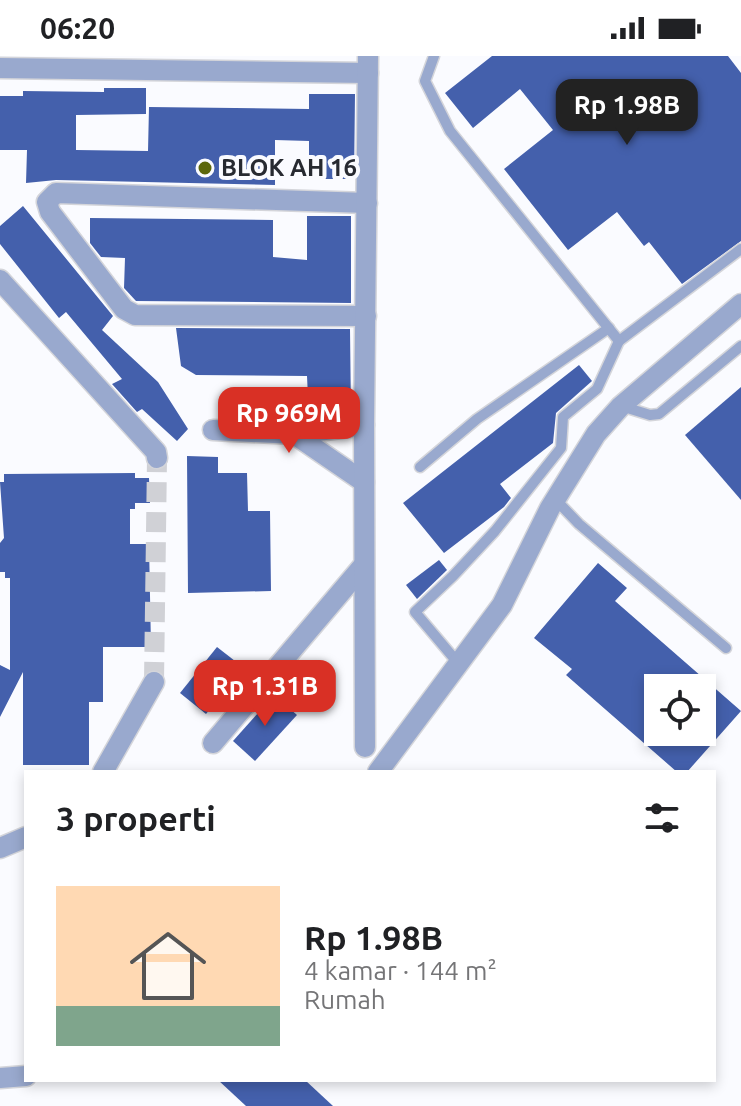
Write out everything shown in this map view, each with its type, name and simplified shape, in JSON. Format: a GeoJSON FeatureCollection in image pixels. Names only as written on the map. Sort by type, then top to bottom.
{"type":"FeatureCollection","features":[{"type":"Feature","properties":{"kind":"street"},"geometry":{"type":"LineString","coordinates":[[0,68],[368,65],[363,566],[365,747]]}},
{"type":"Feature","properties":{"kind":"street"},"geometry":{"type":"LineString","coordinates":[[366,316],[135,315],[124,309],[50,212],[47,202],[56,193],[367,203]]}},
{"type":"Feature","properties":{"kind":"street"},"geometry":{"type":"LineString","coordinates":[[0,280],[156,452],[157,458]]}},
{"type":"Feature","properties":{"kind":"street"},"geometry":{"type":"LineString","coordinates":[[379,770],[502,605],[556,500],[596,434],[621,406],[741,304]]}},
{"type":"Feature","properties":{"kind":"street"},"geometry":{"type":"LineString","coordinates":[[213,430],[294,434],[364,425]]}},
{"type":"Feature","properties":{"kind":"street"},"geometry":{"type":"LineString","coordinates":[[294,434],[364,482]]}},
{"type":"Feature","properties":{"kind":"street"},"geometry":{"type":"LineString","coordinates":[[213,743],[363,566]]}},
{"type":"Feature","properties":{"kind":"street"},"geometry":{"type":"LineString","coordinates":[[104,770],[154,682]]}},
{"type":"Feature","properties":{"kind":"street"},"geometry":{"type":"LineString","coordinates":[[0,848],[24,838]]}},
{"type":"Feature","properties":{"kind":"street"},"geometry":{"type":"LineString","coordinates":[[0,1078],[24,1076]]}},
{"type":"Feature","properties":{"kind":"lane"},"geometry":{"type":"LineString","coordinates":[[434,56],[425,81],[450,131],[619,341]]}},
{"type":"Feature","properties":{"kind":"lane"},"geometry":{"type":"LineString","coordinates":[[458,663],[414,612],[495,531],[561,448],[563,418],[598,388],[619,341],[741,249]]}},
{"type":"Feature","properties":{"kind":"lane"},"geometry":{"type":"LineString","coordinates":[[420,467],[477,419],[609,328]]}},
{"type":"Feature","properties":{"kind":"lane"},"geometry":{"type":"LineString","coordinates":[[621,406],[650,415],[659,414],[741,346]]}},
{"type":"Feature","properties":{"kind":"lane"},"geometry":{"type":"LineString","coordinates":[[556,500],[579,524],[726,648]]}},
{"type":"Feature","properties":{"kind":"building"},"geometry":{"type":"Polygon","coordinates":[[[492,56],[728,56],[741,73],[741,241],[682,284],[649,242],[644,246],[617,212],[568,250],[504,169],[553,130],[520,89],[473,128],[445,93],[492,56]]]}},
{"type":"Feature","properties":{"kind":"building"},"geometry":{"type":"Polygon","coordinates":[[[104,88],[146,88],[146,114],[76,115],[76,150],[148,151],[149,107],[309,109],[309,94],[355,94],[354,179],[309,179],[309,141],[275,140],[275,185],[56,180],[26,183],[27,150],[0,150],[0,96],[23,96],[23,91],[104,92],[104,88]]]}},
{"type":"Feature","properties":{"kind":"building"},"geometry":{"type":"Polygon","coordinates":[[[23,206],[113,316],[102,330],[158,382],[188,429],[177,441],[142,409],[137,412],[112,384],[122,379],[66,312],[59,318],[0,244],[0,226],[23,206]]]}},
{"type":"Feature","properties":{"kind":"building"},"geometry":{"type":"Polygon","coordinates":[[[307,216],[351,216],[351,303],[136,301],[124,288],[125,258],[101,257],[90,243],[90,218],[273,220],[273,257],[307,260],[307,216]]]}},
{"type":"Feature","properties":{"kind":"building"},"geometry":{"type":"Polygon","coordinates":[[[176,328],[350,329],[351,414],[309,419],[307,376],[196,375],[181,366],[176,328]]]}},
{"type":"Feature","properties":{"kind":"building"},"geometry":{"type":"Polygon","coordinates":[[[579,365],[592,381],[556,413],[553,443],[500,484],[511,498],[504,507],[444,553],[403,503],[579,365]]]}},
{"type":"Feature","properties":{"kind":"building"},"geometry":{"type":"Polygon","coordinates":[[[741,387],[741,500],[685,435],[741,387]]]}},
{"type":"Feature","properties":{"kind":"building"},"geometry":{"type":"Polygon","coordinates":[[[187,456],[218,457],[218,473],[247,473],[248,511],[270,511],[271,591],[188,593],[187,456]]]}},
{"type":"Feature","properties":{"kind":"building"},"geometry":{"type":"Polygon","coordinates":[[[135,473],[135,478],[149,478],[150,503],[135,503],[135,509],[130,509],[130,544],[149,544],[151,647],[103,647],[103,702],[89,702],[89,765],[23,765],[23,672],[0,717],[0,665],[10,670],[10,578],[5,578],[5,572],[0,572],[0,543],[4,538],[0,482],[4,482],[4,474],[135,473]]]}},
{"type":"Feature","properties":{"kind":"building"},"geometry":{"type":"Polygon","coordinates":[[[439,560],[447,570],[417,599],[406,585],[439,560]]]}},
{"type":"Feature","properties":{"kind":"building"},"geometry":{"type":"Polygon","coordinates":[[[598,563],[627,588],[615,601],[699,674],[644,674],[644,743],[566,675],[572,669],[534,638],[598,563]]]}},
{"type":"Feature","properties":{"kind":"building"},"geometry":{"type":"Polygon","coordinates":[[[217,647],[244,668],[206,714],[180,693],[217,647]]]}},
{"type":"Feature","properties":{"kind":"building"},"geometry":{"type":"Polygon","coordinates":[[[716,689],[741,711],[716,739],[716,689]]]}},
{"type":"Feature","properties":{"kind":"building"},"geometry":{"type":"Polygon","coordinates":[[[274,695],[297,715],[255,761],[233,741],[274,695]]]}},
{"type":"Feature","properties":{"kind":"building"},"geometry":{"type":"Polygon","coordinates":[[[647,746],[710,746],[689,770],[675,770],[647,746]]]}},
{"type":"Feature","properties":{"kind":"building"},"geometry":{"type":"Polygon","coordinates":[[[220,1082],[307,1082],[333,1106],[246,1106],[220,1082]]]}},
{"type":"Feature","properties":{"kind":"tunnel"},"geometry":{"type":"LineString","coordinates":[[154,682],[157,458]]}},
{"type":"Feature","properties":{"kind":"place","name":"BLOK AH 16"},"geometry":{"type":"Point","coordinates":[205,168]}}]}
